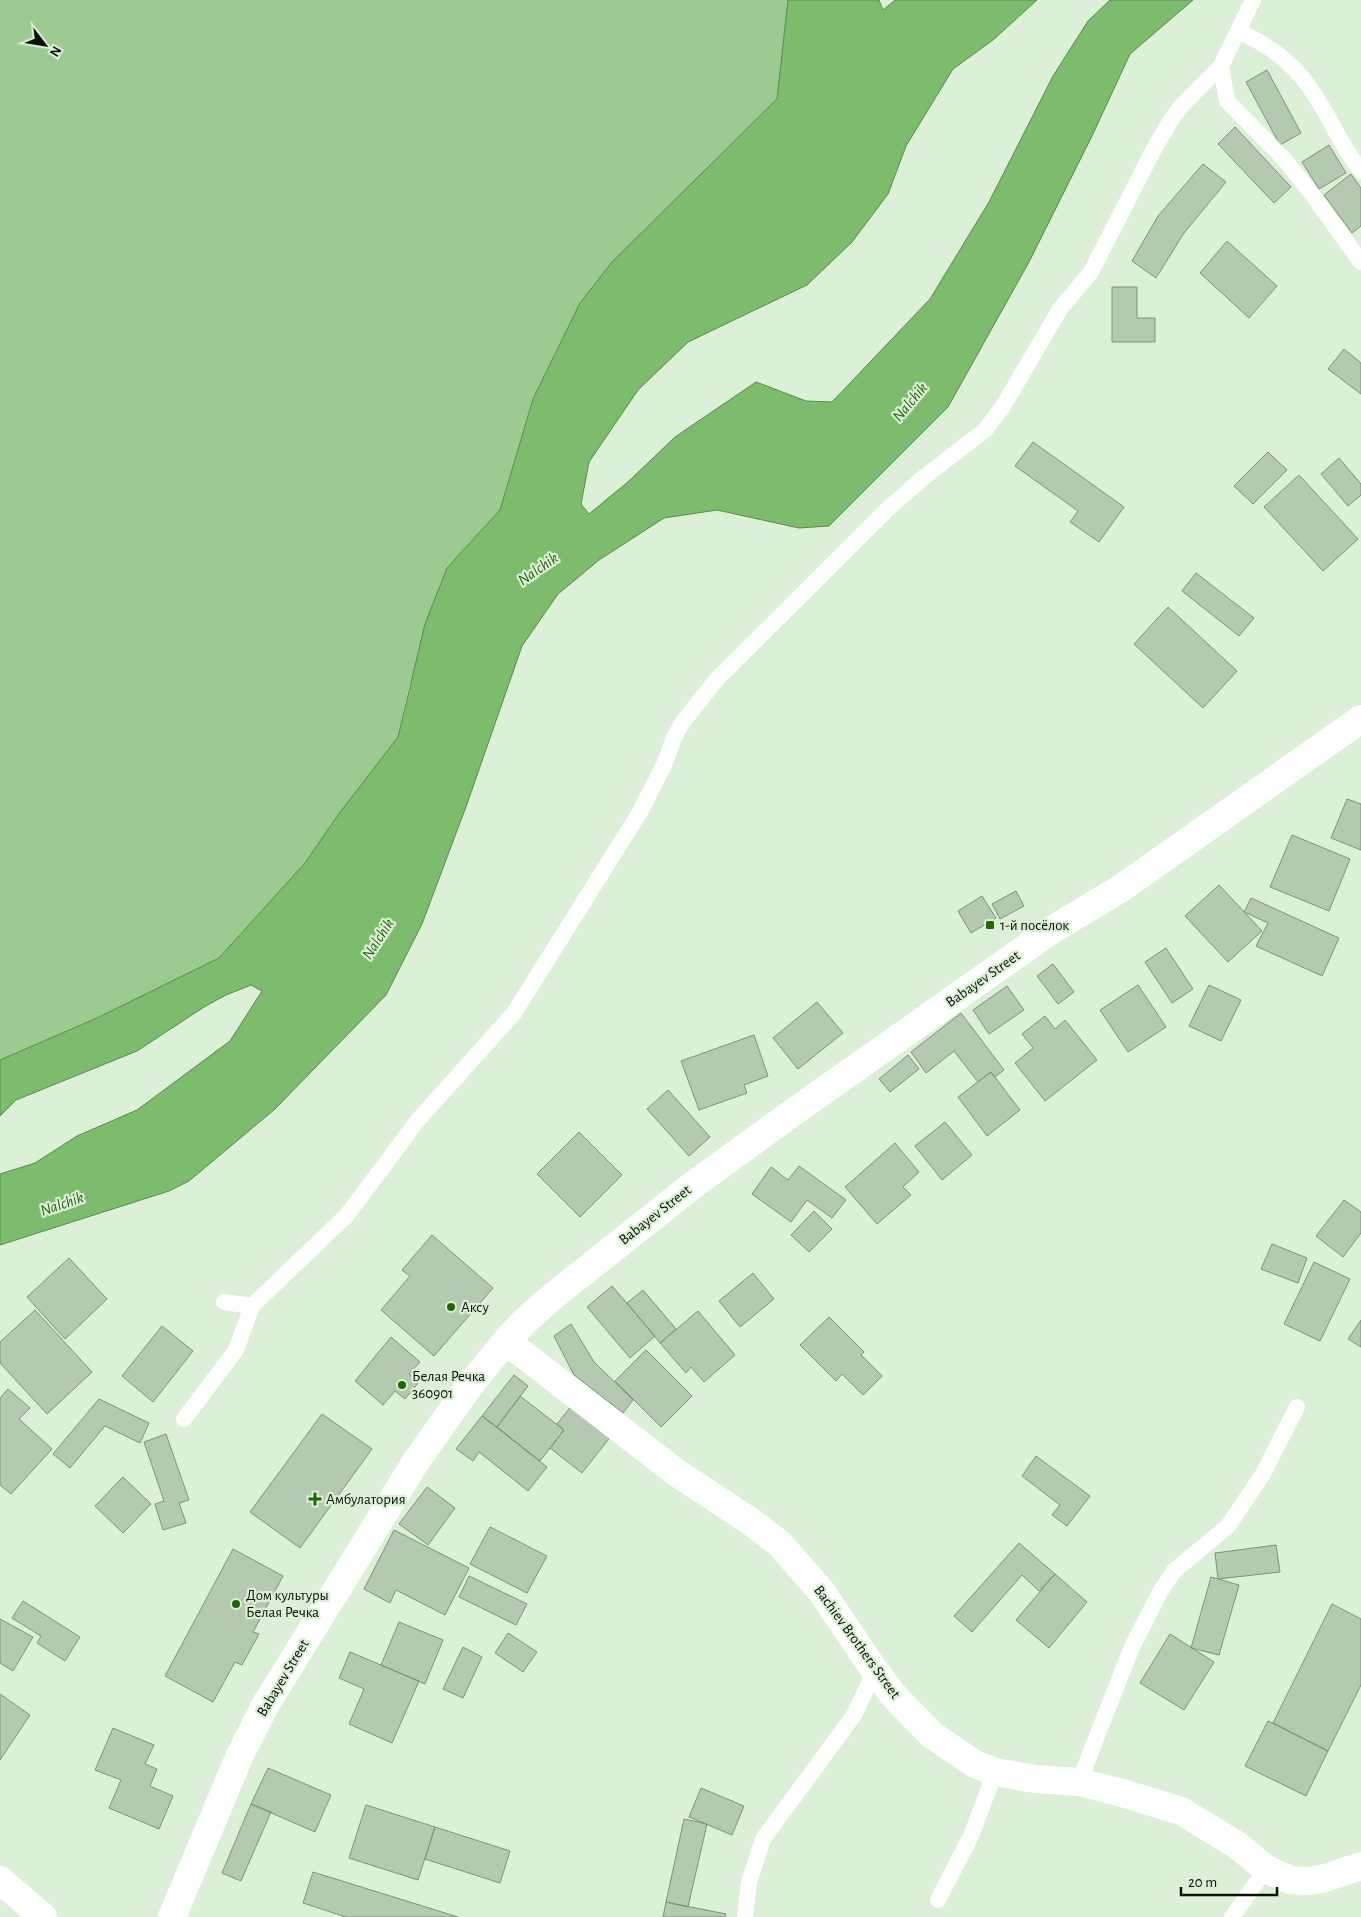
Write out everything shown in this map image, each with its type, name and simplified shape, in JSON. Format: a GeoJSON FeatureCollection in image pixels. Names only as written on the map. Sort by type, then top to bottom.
{"type":"FeatureCollection","features":[{"type":"Feature","properties":{"kind":"street","name":"Babayev Street"},"geometry":{"type":"LineString","coordinates":[[172,1917],[240,1755],[266,1704],[415,1463],[465,1393],[506,1341],[552,1297],[701,1179],[794,1111],[1050,931],[1120,889],[1361,719]]}},
{"type":"Feature","properties":{"kind":"street","name":"Bachiev Brothers Street"},"geometry":{"type":"LineString","coordinates":[[506,1341],[677,1473],[750,1521],[778,1543],[822,1591],[875,1671],[894,1696],[932,1735],[975,1764],[995,1772],[1035,1779],[1079,1782],[1181,1811],[1237,1845],[1266,1869],[1290,1880],[1309,1881],[1347,1872],[1361,1866]]}},
{"type":"Feature","properties":{"kind":"street"},"geometry":{"type":"LineString","coordinates":[[0,1880],[43,1917]]}},
{"type":"Feature","properties":{"kind":"lane"},"geometry":{"type":"LineString","coordinates":[[184,1418],[236,1350],[252,1306],[347,1215],[418,1120],[514,1013],[640,812],[664,765],[682,723],[717,679],[890,507],[985,430],[1002,408],[1060,309],[1090,272],[1154,147],[1171,120],[1181,106],[1221,66],[1253,0]]}},
{"type":"Feature","properties":{"kind":"lane"},"geometry":{"type":"LineString","coordinates":[[1238,32],[1260,41],[1281,55],[1296,70],[1311,88],[1340,140],[1361,171]]}},
{"type":"Feature","properties":{"kind":"lane"},"geometry":{"type":"LineString","coordinates":[[1221,66],[1227,100],[1290,167],[1361,262]]}},
{"type":"Feature","properties":{"kind":"lane"},"geometry":{"type":"LineString","coordinates":[[224,1302],[252,1306]]}},
{"type":"Feature","properties":{"kind":"lane"},"geometry":{"type":"LineString","coordinates":[[1079,1782],[1132,1646],[1160,1592],[1174,1571],[1228,1526],[1263,1474],[1297,1407]]}},
{"type":"Feature","properties":{"kind":"lane"},"geometry":{"type":"LineString","coordinates":[[745,1917],[749,1882],[763,1838],[854,1715],[875,1671]]}},
{"type":"Feature","properties":{"kind":"lane"},"geometry":{"type":"LineString","coordinates":[[938,1900],[971,1836],[995,1772]]}},
{"type":"Feature","properties":{"kind":"lane"},"geometry":{"type":"LineString","coordinates":[[1232,1917],[1266,1869]]}},
{"type":"Feature","properties":{"kind":"shaded area"},"geometry":{"type":"Polygon","coordinates":[[[0,0],[788,0],[777,99],[612,262],[580,303],[533,399],[500,510],[447,568],[408,691],[398,737],[338,815],[305,863],[219,958],[97,1018],[0,1060],[0,0]]]}},
{"type":"Feature","properties":{"kind":"water","name":"Nalchik"},"geometry":{"type":"Polygon","coordinates":[[[788,0],[879,0],[883,10],[895,0],[1037,0],[993,40],[953,69],[906,146],[888,194],[852,242],[807,285],[688,342],[638,390],[589,462],[581,504],[589,514],[629,481],[675,437],[756,382],[806,401],[832,402],[930,299],[989,202],[1053,76],[1088,21],[1110,0],[1193,0],[1130,54],[1092,136],[1029,262],[948,407],[829,526],[799,528],[717,510],[664,518],[599,560],[558,594],[522,646],[467,804],[422,924],[386,995],[275,1109],[189,1181],[169,1191],[0,1245],[0,1174],[35,1163],[77,1136],[137,1110],[230,1041],[262,991],[251,985],[226,995],[204,1007],[137,1051],[16,1100],[0,1116],[0,1060],[97,1018],[219,958],[305,863],[338,815],[398,737],[425,624],[447,568],[500,510],[533,399],[580,303],[612,262],[777,99],[788,0]]]}},
{"type":"Feature","properties":{"kind":"building"},"geometry":{"type":"Polygon","coordinates":[[[1267,70],[1301,133],[1280,145],[1246,82],[1267,70]]]}},
{"type":"Feature","properties":{"kind":"building"},"geometry":{"type":"Polygon","coordinates":[[[1235,127],[1291,187],[1274,203],[1218,144],[1235,127]]]}},
{"type":"Feature","properties":{"kind":"building"},"geometry":{"type":"Polygon","coordinates":[[[1329,145],[1346,173],[1319,189],[1302,162],[1329,145]]]}},
{"type":"Feature","properties":{"kind":"building"},"geometry":{"type":"Polygon","coordinates":[[[1203,164],[1226,182],[1184,233],[1156,278],[1132,261],[1158,216],[1203,164]]]}},
{"type":"Feature","properties":{"kind":"building"},"geometry":{"type":"Polygon","coordinates":[[[1351,174],[1361,188],[1361,226],[1352,233],[1324,195],[1351,174]]]}},
{"type":"Feature","properties":{"kind":"building"},"geometry":{"type":"Polygon","coordinates":[[[1227,241],[1277,286],[1249,318],[1200,273],[1227,241]]]}},
{"type":"Feature","properties":{"kind":"building"},"geometry":{"type":"Polygon","coordinates":[[[1112,287],[1137,287],[1137,318],[1155,318],[1155,342],[1112,342],[1112,287]]]}},
{"type":"Feature","properties":{"kind":"building"},"geometry":{"type":"Polygon","coordinates":[[[1344,349],[1361,363],[1361,394],[1328,369],[1344,349]]]}},
{"type":"Feature","properties":{"kind":"building"},"geometry":{"type":"Polygon","coordinates":[[[1033,442],[1124,507],[1099,542],[1070,522],[1078,511],[1015,466],[1033,442]]]}},
{"type":"Feature","properties":{"kind":"building"},"geometry":{"type":"Polygon","coordinates":[[[1268,452],[1287,470],[1253,504],[1234,486],[1268,452]]]}},
{"type":"Feature","properties":{"kind":"building"},"geometry":{"type":"Polygon","coordinates":[[[1339,458],[1361,484],[1361,495],[1348,506],[1321,474],[1339,458]]]}},
{"type":"Feature","properties":{"kind":"building"},"geometry":{"type":"Polygon","coordinates":[[[1299,475],[1358,539],[1323,571],[1264,507],[1299,475]]]}},
{"type":"Feature","properties":{"kind":"building"},"geometry":{"type":"Polygon","coordinates":[[[1196,573],[1254,618],[1239,636],[1182,591],[1196,573]]]}},
{"type":"Feature","properties":{"kind":"building"},"geometry":{"type":"Polygon","coordinates":[[[1168,607],[1237,671],[1203,708],[1134,644],[1168,607]]]}},
{"type":"Feature","properties":{"kind":"building"},"geometry":{"type":"Polygon","coordinates":[[[1347,799],[1361,804],[1361,850],[1331,838],[1347,799]]]}},
{"type":"Feature","properties":{"kind":"building"},"geometry":{"type":"Polygon","coordinates":[[[1292,835],[1350,859],[1329,911],[1270,887],[1292,835]]]}},
{"type":"Feature","properties":{"kind":"building"},"geometry":{"type":"Polygon","coordinates":[[[1219,885],[1262,931],[1228,962],[1185,916],[1219,885]]]}},
{"type":"Feature","properties":{"kind":"building"},"geometry":{"type":"Polygon","coordinates":[[[1016,891],[1024,906],[1000,919],[992,904],[1016,891]]]}},
{"type":"Feature","properties":{"kind":"building"},"geometry":{"type":"Polygon","coordinates":[[[982,896],[996,918],[971,933],[958,911],[982,896]]]}},
{"type":"Feature","properties":{"kind":"building"},"geometry":{"type":"Polygon","coordinates":[[[1251,898],[1339,938],[1322,976],[1256,946],[1268,923],[1244,912],[1251,898]]]}},
{"type":"Feature","properties":{"kind":"building"},"geometry":{"type":"Polygon","coordinates":[[[1166,948],[1193,989],[1172,1003],[1145,962],[1166,948]]]}},
{"type":"Feature","properties":{"kind":"building"},"geometry":{"type":"Polygon","coordinates":[[[1053,964],[1074,992],[1058,1004],[1037,976],[1053,964]]]}},
{"type":"Feature","properties":{"kind":"building"},"geometry":{"type":"Polygon","coordinates":[[[1138,985],[1166,1027],[1128,1052],[1100,1010],[1138,985]]]}},
{"type":"Feature","properties":{"kind":"building"},"geometry":{"type":"Polygon","coordinates":[[[1209,985],[1241,1000],[1221,1041],[1189,1026],[1209,985]]]}},
{"type":"Feature","properties":{"kind":"building"},"geometry":{"type":"Polygon","coordinates":[[[1007,986],[1024,1010],[989,1034],[973,1010],[1007,986]]]}},
{"type":"Feature","properties":{"kind":"building"},"geometry":{"type":"Polygon","coordinates":[[[817,1002],[843,1033],[798,1069],[773,1038],[817,1002]]]}},
{"type":"Feature","properties":{"kind":"building"},"geometry":{"type":"Polygon","coordinates":[[[961,1013],[1004,1070],[995,1077],[991,1072],[978,1082],[954,1051],[926,1073],[911,1052],[961,1013]]]}},
{"type":"Feature","properties":{"kind":"building"},"geometry":{"type":"Polygon","coordinates":[[[1045,1016],[1055,1029],[1065,1020],[1097,1060],[1045,1101],[1015,1063],[1033,1048],[1022,1034],[1045,1016]]]}},
{"type":"Feature","properties":{"kind":"building"},"geometry":{"type":"Polygon","coordinates":[[[754,1035],[768,1076],[744,1085],[747,1093],[699,1110],[681,1061],[754,1035]]]}},
{"type":"Feature","properties":{"kind":"building"},"geometry":{"type":"Polygon","coordinates":[[[908,1055],[919,1069],[890,1092],[879,1079],[908,1055]]]}},
{"type":"Feature","properties":{"kind":"building"},"geometry":{"type":"Polygon","coordinates":[[[991,1072],[1020,1110],[987,1136],[958,1097],[991,1072]]]}},
{"type":"Feature","properties":{"kind":"building"},"geometry":{"type":"Polygon","coordinates":[[[668,1090],[710,1137],[689,1156],[647,1109],[668,1090]]]}},
{"type":"Feature","properties":{"kind":"building"},"geometry":{"type":"Polygon","coordinates":[[[945,1122],[972,1155],[942,1180],[915,1146],[945,1122]]]}},
{"type":"Feature","properties":{"kind":"building"},"geometry":{"type":"Polygon","coordinates":[[[579,1132],[622,1175],[580,1217],[537,1174],[579,1132]]]}},
{"type":"Feature","properties":{"kind":"building"},"geometry":{"type":"Polygon","coordinates":[[[895,1143],[919,1172],[903,1187],[911,1195],[877,1224],[845,1187],[895,1143]]]}},
{"type":"Feature","properties":{"kind":"building"},"geometry":{"type":"Polygon","coordinates":[[[799,1166],[846,1200],[832,1218],[807,1200],[791,1222],[752,1194],[771,1167],[788,1180],[799,1166]]]}},
{"type":"Feature","properties":{"kind":"building"},"geometry":{"type":"Polygon","coordinates":[[[1344,1200],[1361,1212],[1361,1233],[1343,1257],[1316,1236],[1344,1200]]]}},
{"type":"Feature","properties":{"kind":"building"},"geometry":{"type":"Polygon","coordinates":[[[814,1211],[832,1229],[809,1252],[791,1235],[814,1211]]]}},
{"type":"Feature","properties":{"kind":"building"},"geometry":{"type":"Polygon","coordinates":[[[432,1235],[493,1288],[434,1356],[381,1310],[410,1276],[402,1270],[432,1235]]]}},
{"type":"Feature","properties":{"kind":"building"},"geometry":{"type":"Polygon","coordinates":[[[1272,1244],[1307,1258],[1298,1283],[1261,1269],[1272,1244]]]}},
{"type":"Feature","properties":{"kind":"building"},"geometry":{"type":"Polygon","coordinates":[[[69,1258],[107,1299],[65,1339],[27,1297],[69,1258]]]}},
{"type":"Feature","properties":{"kind":"building"},"geometry":{"type":"Polygon","coordinates":[[[1314,1262],[1350,1279],[1320,1341],[1284,1324],[1314,1262]]]}},
{"type":"Feature","properties":{"kind":"building"},"geometry":{"type":"Polygon","coordinates":[[[753,1273],[774,1299],[740,1327],[719,1301],[753,1273]]]}},
{"type":"Feature","properties":{"kind":"building"},"geometry":{"type":"Polygon","coordinates":[[[612,1286],[655,1336],[630,1358],[587,1307],[612,1286]]]}},
{"type":"Feature","properties":{"kind":"building"},"geometry":{"type":"Polygon","coordinates":[[[643,1290],[676,1329],[660,1343],[627,1303],[643,1290]]]}},
{"type":"Feature","properties":{"kind":"building"},"geometry":{"type":"Polygon","coordinates":[[[35,1310],[92,1372],[47,1414],[0,1363],[0,1342],[35,1310]]]}},
{"type":"Feature","properties":{"kind":"building"},"geometry":{"type":"Polygon","coordinates":[[[698,1311],[735,1355],[704,1382],[691,1367],[686,1373],[660,1343],[698,1311]]]}},
{"type":"Feature","properties":{"kind":"building"},"geometry":{"type":"Polygon","coordinates":[[[829,1317],[864,1352],[861,1355],[882,1376],[863,1395],[842,1374],[836,1381],[800,1345],[829,1317]]]}},
{"type":"Feature","properties":{"kind":"building"},"geometry":{"type":"Polygon","coordinates":[[[1361,1320],[1361,1347],[1348,1339],[1361,1320]]]}},
{"type":"Feature","properties":{"kind":"building"},"geometry":{"type":"Polygon","coordinates":[[[571,1324],[594,1362],[633,1400],[623,1413],[574,1375],[554,1336],[571,1324]]]}},
{"type":"Feature","properties":{"kind":"building"},"geometry":{"type":"Polygon","coordinates":[[[162,1326],[193,1351],[153,1402],[122,1376],[162,1326]]]}},
{"type":"Feature","properties":{"kind":"building"},"geometry":{"type":"Polygon","coordinates":[[[391,1337],[420,1362],[409,1374],[419,1382],[405,1399],[395,1391],[383,1405],[355,1381],[391,1337]]]}},
{"type":"Feature","properties":{"kind":"building"},"geometry":{"type":"Polygon","coordinates":[[[646,1350],[692,1396],[661,1427],[615,1381],[646,1350]]]}},
{"type":"Feature","properties":{"kind":"building"},"geometry":{"type":"Polygon","coordinates":[[[514,1375],[528,1386],[497,1427],[482,1416],[514,1375]]]}},
{"type":"Feature","properties":{"kind":"building"},"geometry":{"type":"Polygon","coordinates":[[[8,1389],[30,1408],[19,1419],[52,1449],[11,1494],[0,1485],[0,1398],[8,1389]]]}},
{"type":"Feature","properties":{"kind":"building"},"geometry":{"type":"Polygon","coordinates":[[[520,1396],[564,1430],[540,1461],[497,1427],[520,1396]]]}},
{"type":"Feature","properties":{"kind":"building"},"geometry":{"type":"Polygon","coordinates":[[[99,1399],[149,1423],[140,1443],[105,1426],[70,1468],[53,1454],[99,1399]]]}},
{"type":"Feature","properties":{"kind":"building"},"geometry":{"type":"Polygon","coordinates":[[[572,1405],[611,1436],[582,1473],[550,1448],[564,1430],[557,1424],[572,1405]]]}},
{"type":"Feature","properties":{"kind":"building"},"geometry":{"type":"Polygon","coordinates":[[[322,1414],[372,1449],[300,1548],[250,1512],[322,1414]]]}},
{"type":"Feature","properties":{"kind":"building"},"geometry":{"type":"Polygon","coordinates":[[[482,1416],[547,1467],[528,1491],[479,1452],[473,1461],[456,1449],[482,1416]]]}},
{"type":"Feature","properties":{"kind":"building"},"geometry":{"type":"Polygon","coordinates":[[[166,1434],[189,1500],[179,1503],[186,1523],[163,1530],[155,1504],[164,1501],[144,1442],[166,1434]]]}},
{"type":"Feature","properties":{"kind":"building"},"geometry":{"type":"Polygon","coordinates":[[[1036,1456],[1090,1496],[1067,1526],[1052,1515],[1060,1505],[1022,1476],[1036,1456]]]}},
{"type":"Feature","properties":{"kind":"building"},"geometry":{"type":"Polygon","coordinates":[[[123,1477],[151,1504],[123,1533],[95,1506],[123,1477]]]}},
{"type":"Feature","properties":{"kind":"building"},"geometry":{"type":"Polygon","coordinates":[[[427,1487],[455,1508],[428,1545],[399,1524],[427,1487]]]}},
{"type":"Feature","properties":{"kind":"building"},"geometry":{"type":"Polygon","coordinates":[[[490,1527],[547,1556],[527,1593],[470,1564],[490,1527]]]}},
{"type":"Feature","properties":{"kind":"building"},"geometry":{"type":"Polygon","coordinates":[[[394,1530],[469,1568],[445,1615],[396,1590],[390,1603],[364,1589],[394,1530]]]}},
{"type":"Feature","properties":{"kind":"building"},"geometry":{"type":"Polygon","coordinates":[[[1019,1543],[1055,1574],[1039,1591],[1022,1575],[972,1632],[954,1616],[1019,1543]]]}},
{"type":"Feature","properties":{"kind":"building"},"geometry":{"type":"Polygon","coordinates":[[[1276,1545],[1280,1572],[1218,1579],[1215,1553],[1276,1545]]]}},
{"type":"Feature","properties":{"kind":"building","name":"Дом культуры Белая Речка"},"geometry":{"type":"Polygon","coordinates":[[[233,1549],[283,1576],[253,1632],[259,1634],[242,1665],[235,1662],[213,1702],[165,1676],[233,1549]]]}},
{"type":"Feature","properties":{"kind":"building"},"geometry":{"type":"Polygon","coordinates":[[[1055,1574],[1087,1602],[1049,1648],[1016,1620],[1055,1574]]]}},
{"type":"Feature","properties":{"kind":"building"},"geometry":{"type":"Polygon","coordinates":[[[469,1576],[527,1604],[516,1625],[459,1597],[469,1576]]]}},
{"type":"Feature","properties":{"kind":"building"},"geometry":{"type":"Polygon","coordinates":[[[1211,1577],[1239,1585],[1219,1655],[1191,1648],[1211,1577]]]}},
{"type":"Feature","properties":{"kind":"building"},"geometry":{"type":"Polygon","coordinates":[[[23,1601],[80,1637],[65,1661],[37,1643],[41,1636],[12,1618],[23,1601]]]}},
{"type":"Feature","properties":{"kind":"building"},"geometry":{"type":"Polygon","coordinates":[[[1332,1604],[1361,1619],[1361,1685],[1328,1751],[1273,1723],[1332,1604]]]}},
{"type":"Feature","properties":{"kind":"building"},"geometry":{"type":"Polygon","coordinates":[[[0,1619],[33,1637],[13,1671],[0,1663],[0,1619]]]}},
{"type":"Feature","properties":{"kind":"building"},"geometry":{"type":"Polygon","coordinates":[[[399,1622],[443,1640],[425,1684],[381,1665],[399,1622]]]}},
{"type":"Feature","properties":{"kind":"building"},"geometry":{"type":"Polygon","coordinates":[[[508,1633],[537,1652],[523,1672],[495,1653],[508,1633]]]}},
{"type":"Feature","properties":{"kind":"building"},"geometry":{"type":"Polygon","coordinates":[[[1170,1634],[1214,1662],[1184,1710],[1140,1683],[1170,1634]]]}},
{"type":"Feature","properties":{"kind":"building"},"geometry":{"type":"Polygon","coordinates":[[[463,1647],[482,1657],[463,1698],[443,1689],[463,1647]]]}},
{"type":"Feature","properties":{"kind":"building"},"geometry":{"type":"Polygon","coordinates":[[[350,1652],[419,1681],[392,1743],[349,1724],[364,1689],[339,1678],[350,1652]]]}},
{"type":"Feature","properties":{"kind":"building"},"geometry":{"type":"Polygon","coordinates":[[[0,1694],[30,1715],[0,1760],[0,1694]]]}},
{"type":"Feature","properties":{"kind":"building"},"geometry":{"type":"Polygon","coordinates":[[[1268,1721],[1328,1751],[1306,1796],[1245,1766],[1268,1721]]]}},
{"type":"Feature","properties":{"kind":"building"},"geometry":{"type":"Polygon","coordinates":[[[113,1728],[154,1745],[145,1764],[157,1769],[150,1786],[173,1796],[159,1829],[109,1808],[121,1780],[95,1770],[113,1728]]]}},
{"type":"Feature","properties":{"kind":"building"},"geometry":{"type":"Polygon","coordinates":[[[268,1768],[331,1795],[315,1832],[251,1804],[268,1768]]]}},
{"type":"Feature","properties":{"kind":"building"},"geometry":{"type":"Polygon","coordinates":[[[701,1788],[744,1806],[732,1835],[689,1817],[701,1788]]]}},
{"type":"Feature","properties":{"kind":"building"},"geometry":{"type":"Polygon","coordinates":[[[251,1804],[271,1812],[241,1881],[222,1873],[251,1804]]]}},
{"type":"Feature","properties":{"kind":"building"},"geometry":{"type":"Polygon","coordinates":[[[366,1805],[435,1827],[418,1880],[349,1858],[366,1805]]]}},
{"type":"Feature","properties":{"kind":"building"},"geometry":{"type":"Polygon","coordinates":[[[684,1819],[707,1824],[688,1907],[666,1902],[684,1819]]]}},
{"type":"Feature","properties":{"kind":"building"},"geometry":{"type":"Polygon","coordinates":[[[435,1827],[510,1851],[500,1883],[425,1859],[435,1827]]]}},
{"type":"Feature","properties":{"kind":"building"},"geometry":{"type":"Polygon","coordinates":[[[313,1872],[458,1917],[346,1917],[303,1903],[313,1872]]]}},
{"type":"Feature","properties":{"kind":"building"},"geometry":{"type":"Polygon","coordinates":[[[666,1902],[726,1914],[725,1917],[663,1917],[666,1902]]]}},
{"type":"Feature","properties":{"kind":"place","name":"1-й посёлок"},"geometry":{"type":"Point","coordinates":[990,925]}},
{"type":"Feature","properties":{"kind":"place","name":"Аксу"},"geometry":{"type":"Point","coordinates":[451,1307]}},
{"type":"Feature","properties":{"kind":"place","name":"Белая Речка 360901"},"geometry":{"type":"Point","coordinates":[402,1385]}},
{"type":"Feature","properties":{"kind":"place","name":"Амбулатория"},"geometry":{"type":"Point","coordinates":[315,1499]}},
{"type":"Feature","properties":{"kind":"place","name":"Дом культуры Белая Речка"},"geometry":{"type":"Point","coordinates":[236,1604]}}]}
